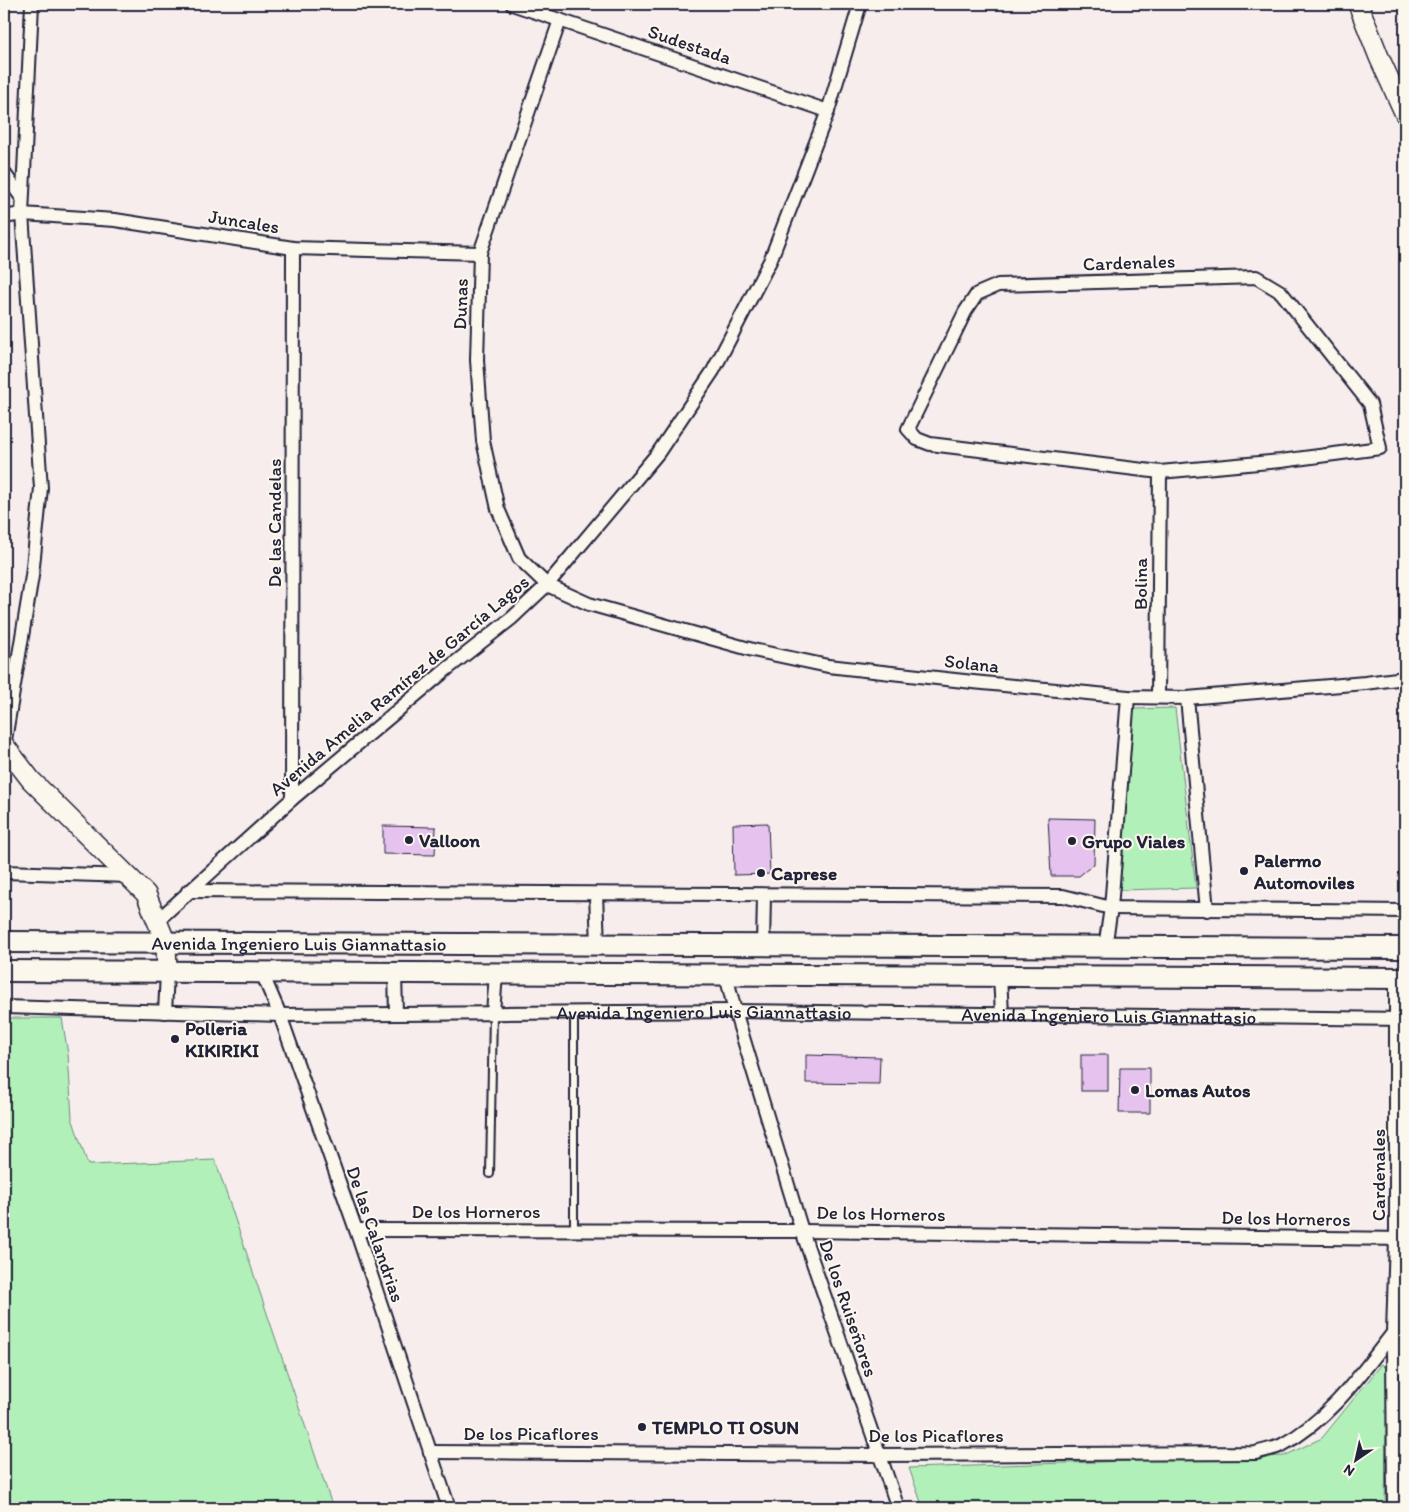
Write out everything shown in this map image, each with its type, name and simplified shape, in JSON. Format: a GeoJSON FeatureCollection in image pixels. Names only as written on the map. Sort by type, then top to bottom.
{"type":"FeatureCollection","features":[{"type":"Feature","properties":{"kind":"main road","name":"Avenida Ingeniero Luis Giannattasio"},"geometry":{"type":"LineString","coordinates":[[4,942],[1405,948]]}},
{"type":"Feature","properties":{"kind":"main road","name":"Avenida Ingeniero Luis Giannattasio"},"geometry":{"type":"LineString","coordinates":[[4,971],[1400,978]]}},
{"type":"Feature","properties":{"kind":"street"},"geometry":{"type":"LineString","coordinates":[[32,4],[22,214],[41,488],[32,576],[4,746],[32,780],[146,894],[166,942],[165,1012]]}},
{"type":"Feature","properties":{"kind":"street","name":"Sudestada"},"geometry":{"type":"LineString","coordinates":[[512,4],[828,111]]}},
{"type":"Feature","properties":{"kind":"street","name":"Avenida Amelia Ramírez de García Lagos"},"geometry":{"type":"LineString","coordinates":[[158,920],[292,799],[447,669],[512,618],[547,586],[658,453],[713,371],[770,261],[828,111],[860,4]]}},
{"type":"Feature","properties":{"kind":"street"},"geometry":{"type":"LineString","coordinates":[[1358,4],[1379,57],[1405,114]]}},
{"type":"Feature","properties":{"kind":"street","name":"Dunas"},"geometry":{"type":"LineString","coordinates":[[547,586],[519,558],[498,509],[483,441],[477,360],[480,253],[560,20]]}},
{"type":"Feature","properties":{"kind":"street"},"geometry":{"type":"LineString","coordinates":[[4,173],[22,198]]}},
{"type":"Feature","properties":{"kind":"street","name":"Juncales"},"geometry":{"type":"LineString","coordinates":[[4,217],[22,214],[115,220],[293,248],[480,253]]}},
{"type":"Feature","properties":{"kind":"street","name":"De las Candelas"},"geometry":{"type":"LineString","coordinates":[[292,799],[293,248]]}},
{"type":"Feature","properties":{"kind":"street","name":"Cardenales"},"geometry":{"type":"LineString","coordinates":[[1256,277],[1281,292],[1370,404],[1380,448],[1281,461],[1160,472],[930,444],[917,439],[908,429],[965,312],[978,294],[998,285],[1256,277]]}},
{"type":"Feature","properties":{"kind":"street","name":"Bolina"},"geometry":{"type":"LineString","coordinates":[[1158,696],[1160,472]]}},
{"type":"Feature","properties":{"kind":"street","name":"Solana"},"geometry":{"type":"LineString","coordinates":[[547,586],[589,604],[674,629],[753,650],[828,666],[1128,697],[1158,696],[1187,698],[1405,678]]}},
{"type":"Feature","properties":{"kind":"street"},"geometry":{"type":"LineString","coordinates":[[1105,947],[1111,908],[1128,697]]}},
{"type":"Feature","properties":{"kind":"street"},"geometry":{"type":"LineString","coordinates":[[1187,698],[1207,910]]}},
{"type":"Feature","properties":{"kind":"street"},"geometry":{"type":"LineString","coordinates":[[4,872],[129,876]]}},
{"type":"Feature","properties":{"kind":"street"},"geometry":{"type":"LineString","coordinates":[[188,892],[1063,896],[1111,908],[1405,911]]}},
{"type":"Feature","properties":{"kind":"street"},"geometry":{"type":"LineString","coordinates":[[596,894],[598,945]]}},
{"type":"Feature","properties":{"kind":"street"},"geometry":{"type":"LineString","coordinates":[[763,946],[764,895]]}},
{"type":"Feature","properties":{"kind":"street","name":"De las Calandrias"},"geometry":{"type":"LineString","coordinates":[[262,973],[280,1015],[356,1230],[449,1508]]}},
{"type":"Feature","properties":{"kind":"street"},"geometry":{"type":"LineString","coordinates":[[395,974],[396,1014]]}},
{"type":"Feature","properties":{"kind":"street"},"geometry":{"type":"LineString","coordinates":[[493,1013],[496,974]]}},
{"type":"Feature","properties":{"kind":"street","name":"De los Ruiseñores"},"geometry":{"type":"LineString","coordinates":[[726,975],[735,1012],[802,1231],[898,1508]]}},
{"type":"Feature","properties":{"kind":"street"},"geometry":{"type":"LineString","coordinates":[[1000,976],[1002,1014]]}},
{"type":"Feature","properties":{"kind":"street","name":"Cardenales"},"geometry":{"type":"LineString","coordinates":[[1400,978],[1401,1238],[1393,1332],[1405,1371]]}},
{"type":"Feature","properties":{"kind":"street","name":"Avenida Ingeniero Luis Giannattasio"},"geometry":{"type":"LineString","coordinates":[[4,1007],[280,1015],[735,1012],[1401,1019]]}},
{"type":"Feature","properties":{"kind":"street","name":"De los Horneros"},"geometry":{"type":"LineString","coordinates":[[356,1230],[802,1231],[1401,1238]]}},
{"type":"Feature","properties":{"kind":"street"},"geometry":{"type":"LineString","coordinates":[[1393,1332],[1394,1508]]}},
{"type":"Feature","properties":{"kind":"street","name":"De los Picaflores"},"geometry":{"type":"LineString","coordinates":[[430,1452],[1256,1453],[1280,1446],[1305,1431],[1352,1387],[1393,1332]]}},
{"type":"Feature","properties":{"kind":"lane"},"geometry":{"type":"LineString","coordinates":[[490,1174],[493,1013]]}},
{"type":"Feature","properties":{"kind":"lane"},"geometry":{"type":"LineString","coordinates":[[574,1013],[574,1230]]}},
{"type":"Feature","properties":{"kind":"green space"},"geometry":{"type":"Polygon","coordinates":[[[1175,708],[1196,888],[1120,890],[1134,709],[1175,708]]]}},
{"type":"Feature","properties":{"kind":"green space"},"geometry":{"type":"Polygon","coordinates":[[[4,1018],[62,1018],[68,1054],[72,1118],[88,1165],[215,1160],[333,1508],[4,1508],[4,1018]]]}},
{"type":"Feature","properties":{"kind":"green space"},"geometry":{"type":"Polygon","coordinates":[[[1382,1364],[1387,1369],[1385,1508],[923,1508],[909,1468],[1284,1456],[1322,1438],[1382,1364]]]}},
{"type":"Feature","properties":{"kind":"green space"},"geometry":{"type":"Polygon","coordinates":[[[1402,1402],[1405,1403],[1405,1488],[1402,1402]]]}},
{"type":"Feature","properties":{"kind":"building","name":"Grupo Viales"},"geometry":{"type":"Polygon","coordinates":[[[1048,818],[1095,819],[1094,864],[1079,876],[1051,876],[1048,818]]]}},
{"type":"Feature","properties":{"kind":"building"},"geometry":{"type":"Polygon","coordinates":[[[768,823],[770,874],[734,875],[733,824],[768,823]]]}},
{"type":"Feature","properties":{"kind":"building","name":"Valloon"},"geometry":{"type":"Polygon","coordinates":[[[383,826],[436,827],[435,855],[383,854],[383,826]]]}},
{"type":"Feature","properties":{"kind":"building"},"geometry":{"type":"Polygon","coordinates":[[[806,1055],[880,1057],[879,1084],[806,1083],[806,1055]]]}},
{"type":"Feature","properties":{"kind":"building"},"geometry":{"type":"Polygon","coordinates":[[[1081,1055],[1108,1055],[1108,1091],[1081,1091],[1081,1055]]]}},
{"type":"Feature","properties":{"kind":"building","name":"Lomas Autos"},"geometry":{"type":"Polygon","coordinates":[[[1120,1068],[1150,1068],[1150,1113],[1119,1113],[1120,1068]]]}},
{"type":"Feature","properties":{"kind":"place","name":"Valloon"},"geometry":{"type":"Point","coordinates":[409,840]}},
{"type":"Feature","properties":{"kind":"place","name":"Grupo Viales"},"geometry":{"type":"Point","coordinates":[1072,841]}},
{"type":"Feature","properties":{"kind":"place","name":"Palermo Automoviles"},"geometry":{"type":"Point","coordinates":[1244,871]}},
{"type":"Feature","properties":{"kind":"place","name":"Caprese"},"geometry":{"type":"Point","coordinates":[761,873]}},
{"type":"Feature","properties":{"kind":"place","name":"Polleria KIKIRIKI"},"geometry":{"type":"Point","coordinates":[175,1039]}},
{"type":"Feature","properties":{"kind":"place","name":"Lomas Autos"},"geometry":{"type":"Point","coordinates":[1135,1090]}},
{"type":"Feature","properties":{"kind":"place","name":"TEMPLO TI OSUN"},"geometry":{"type":"Point","coordinates":[642,1427]}}]}
